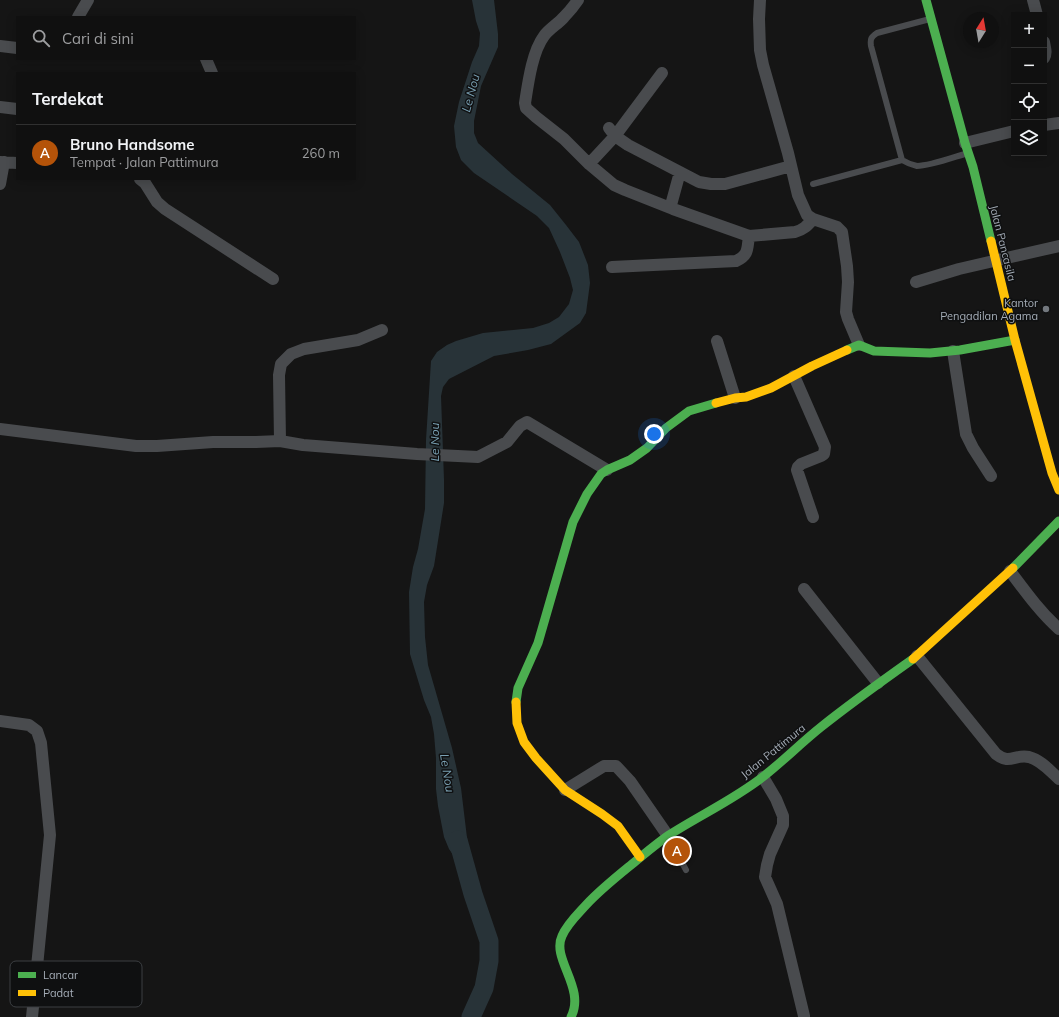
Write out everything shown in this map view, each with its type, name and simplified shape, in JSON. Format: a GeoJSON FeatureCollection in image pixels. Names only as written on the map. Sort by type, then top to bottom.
{"type":"FeatureCollection","features":[{"type":"Feature","properties":{"kind":"street"},"geometry":{"type":"LineString","coordinates":[[79,16],[88,0]]}},
{"type":"Feature","properties":{"kind":"street"},"geometry":{"type":"LineString","coordinates":[[578,0],[564,17],[546,33],[540,42],[531,73],[525,105],[526,108],[564,139],[589,164],[618,187],[749,236],[795,232],[807,227],[813,219]]}},
{"type":"Feature","properties":{"kind":"street"},"geometry":{"type":"LineString","coordinates":[[760,0],[760,50],[798,195],[807,215],[813,219],[837,227],[842,232],[848,282],[846,312],[859,345],[874,351],[930,353],[953,351],[1015,340]]}},
{"type":"Feature","properties":{"kind":"street","name":"Jalan Pancasila"},"geometry":{"type":"LineString","coordinates":[[926,0],[966,148],[973,167],[1015,340],[1052,473],[1059,490]]}},
{"type":"Feature","properties":{"kind":"street"},"geometry":{"type":"LineString","coordinates":[[1033,0],[1036,12]]}},
{"type":"Feature","properties":{"kind":"street"},"geometry":{"type":"LineString","coordinates":[[0,46],[16,48]]}},
{"type":"Feature","properties":{"kind":"street"},"geometry":{"type":"LineString","coordinates":[[206,60],[212,72]]}},
{"type":"Feature","properties":{"kind":"street"},"geometry":{"type":"LineString","coordinates":[[589,164],[612,132],[662,73]]}},
{"type":"Feature","properties":{"kind":"street"},"geometry":{"type":"LineString","coordinates":[[0,107],[16,108]]}},
{"type":"Feature","properties":{"kind":"street"},"geometry":{"type":"LineString","coordinates":[[1047,125],[1059,123]]}},
{"type":"Feature","properties":{"kind":"street"},"geometry":{"type":"LineString","coordinates":[[612,132],[628,145],[699,182],[725,184],[791,166]]}},
{"type":"Feature","properties":{"kind":"street"},"geometry":{"type":"LineString","coordinates":[[966,148],[1011,132]]}},
{"type":"Feature","properties":{"kind":"street"},"geometry":{"type":"LineString","coordinates":[[0,184],[2,162],[16,163]]}},
{"type":"Feature","properties":{"kind":"street"},"geometry":{"type":"LineString","coordinates":[[673,208],[671,205],[680,172]]}},
{"type":"Feature","properties":{"kind":"street"},"geometry":{"type":"LineString","coordinates":[[141,180],[145,183],[157,202],[273,279]]}},
{"type":"Feature","properties":{"kind":"street"},"geometry":{"type":"LineString","coordinates":[[612,267],[736,261],[743,258],[747,252],[749,236]]}},
{"type":"Feature","properties":{"kind":"street"},"geometry":{"type":"LineString","coordinates":[[916,282],[959,269],[1059,246]]}},
{"type":"Feature","properties":{"kind":"street"},"geometry":{"type":"LineString","coordinates":[[280,441],[279,375],[281,364],[290,354],[304,349],[358,340],[382,330]]}},
{"type":"Feature","properties":{"kind":"street"},"geometry":{"type":"LineString","coordinates":[[717,341],[735,398]]}},
{"type":"Feature","properties":{"kind":"street"},"geometry":{"type":"LineString","coordinates":[[640,857],[618,826],[565,790],[536,758],[524,742],[516,722],[518,688],[538,643],[573,522],[587,494],[601,474],[630,460],[647,448],[666,428],[689,412],[735,398],[746,397],[771,388],[812,366],[859,345]]}},
{"type":"Feature","properties":{"kind":"street"},"geometry":{"type":"LineString","coordinates":[[953,351],[966,434],[991,476]]}},
{"type":"Feature","properties":{"kind":"street"},"geometry":{"type":"LineString","coordinates":[[794,376],[824,447],[824,454],[801,464],[797,470],[813,516]]}},
{"type":"Feature","properties":{"kind":"street"},"geometry":{"type":"LineString","coordinates":[[0,429],[136,446],[213,442],[280,441],[303,445],[478,457],[507,442],[520,426],[527,422],[607,470]]}},
{"type":"Feature","properties":{"kind":"street","name":"Jalan Pattimura"},"geometry":{"type":"LineString","coordinates":[[571,1017],[575,999],[572,984],[561,957],[560,940],[570,923],[599,891],[668,836],[763,777],[820,728],[878,683],[917,656],[1021,561],[1059,521]]}},
{"type":"Feature","properties":{"kind":"street"},"geometry":{"type":"LineString","coordinates":[[1010,571],[1059,629]]}},
{"type":"Feature","properties":{"kind":"street"},"geometry":{"type":"LineString","coordinates":[[804,589],[878,683]]}},
{"type":"Feature","properties":{"kind":"street"},"geometry":{"type":"LineString","coordinates":[[917,656],[996,754],[1002,759],[1009,760],[1024,756],[1035,759],[1059,779]]}},
{"type":"Feature","properties":{"kind":"street"},"geometry":{"type":"LineString","coordinates":[[0,721],[29,725],[37,731],[41,743],[50,835],[38,961]]}},
{"type":"Feature","properties":{"kind":"street"},"geometry":{"type":"LineString","coordinates":[[565,790],[604,766],[616,766],[630,781],[668,836]]}},
{"type":"Feature","properties":{"kind":"street"},"geometry":{"type":"LineString","coordinates":[[763,777],[776,799],[783,816],[783,824],[770,854],[765,877],[777,904],[804,1016]]}},
{"type":"Feature","properties":{"kind":"street"},"geometry":{"type":"LineString","coordinates":[[32,1017],[33,1007]]}},
{"type":"Feature","properties":{"kind":"lane"},"geometry":{"type":"LineString","coordinates":[[931,19],[877,34],[870,40],[871,46],[902,160],[912,165],[922,165],[966,148]]}},
{"type":"Feature","properties":{"kind":"lane"},"geometry":{"type":"LineString","coordinates":[[813,184],[902,160]]}},
{"type":"Feature","properties":{"kind":"lane"},"geometry":{"type":"LineString","coordinates":[[668,836],[686,870]]}},
{"type":"Feature","properties":{"kind":"water"},"geometry":{"type":"Polygon","coordinates":[[[472,0],[494,0],[498,34],[498,47],[481,86],[474,121],[474,133],[478,143],[512,174],[550,205],[566,225],[579,242],[588,265],[590,283],[586,313],[580,323],[551,344],[494,356],[449,379],[443,387],[441,396],[444,503],[434,566],[427,585],[424,602],[425,637],[428,665],[452,748],[461,788],[468,846],[468,859],[465,866],[456,859],[449,849],[444,837],[436,789],[436,758],[431,717],[424,700],[410,654],[409,592],[425,509],[426,440],[431,361],[437,352],[456,341],[483,333],[533,328],[549,323],[559,317],[569,304],[573,290],[560,252],[549,228],[537,216],[474,173],[461,160],[456,147],[454,126],[459,102],[472,62],[479,46],[480,33],[472,0]]]}},
{"type":"Feature","properties":{"kind":"building"},"geometry":{"type":"Polygon","coordinates":[[[678,844],[685,853],[677,858],[669,848],[678,844]]]}},
{"type":"Feature","properties":{"kind":"waterway","name":"Le Nou"},"geometry":{"type":"LineString","coordinates":[[458,840],[473,894],[489,941],[489,961],[484,988],[471,1017]]}},
{"type":"Feature","properties":{"kind":"traffic: fast"},"geometry":{"type":"LineString","coordinates":[[926,0],[973,167],[991,241]]}},
{"type":"Feature","properties":{"kind":"traffic: fast"},"geometry":{"type":"LineString","coordinates":[[847,350],[859,345],[874,351],[930,353],[960,350],[1015,340]]}},
{"type":"Feature","properties":{"kind":"traffic: fast"},"geometry":{"type":"LineString","coordinates":[[516,702],[518,688],[538,643],[573,522],[587,494],[601,474],[630,460],[647,448],[666,428],[689,411],[716,403]]}},
{"type":"Feature","properties":{"kind":"traffic: fast"},"geometry":{"type":"LineString","coordinates":[[1013,568],[1059,521]]}},
{"type":"Feature","properties":{"kind":"traffic: fast"},"geometry":{"type":"LineString","coordinates":[[571,1017],[574,1006],[574,995],[561,954],[560,945],[562,936],[572,920],[586,905],[608,884],[659,842],[753,784],[832,718],[913,659]]}},
{"type":"Feature","properties":{"kind":"traffic: slow"},"geometry":{"type":"LineString","coordinates":[[991,241],[1015,340],[1052,473],[1059,490]]}},
{"type":"Feature","properties":{"kind":"traffic: slow"},"geometry":{"type":"LineString","coordinates":[[716,403],[746,397],[771,388],[812,366],[847,350]]}},
{"type":"Feature","properties":{"kind":"traffic: slow"},"geometry":{"type":"LineString","coordinates":[[913,659],[1013,568]]}},
{"type":"Feature","properties":{"kind":"traffic: slow"},"geometry":{"type":"LineString","coordinates":[[516,702],[517,723],[524,742],[536,758],[565,790],[618,826],[640,857]]}},
{"type":"Feature","properties":{"kind":"place","name":"Kantor Pengadilan Agama"},"geometry":{"type":"Point","coordinates":[1046,309]}},
{"type":"Feature","properties":{"kind":"place","name":"Bruno Handsome"},"geometry":{"type":"Point","coordinates":[677,851]}}]}
